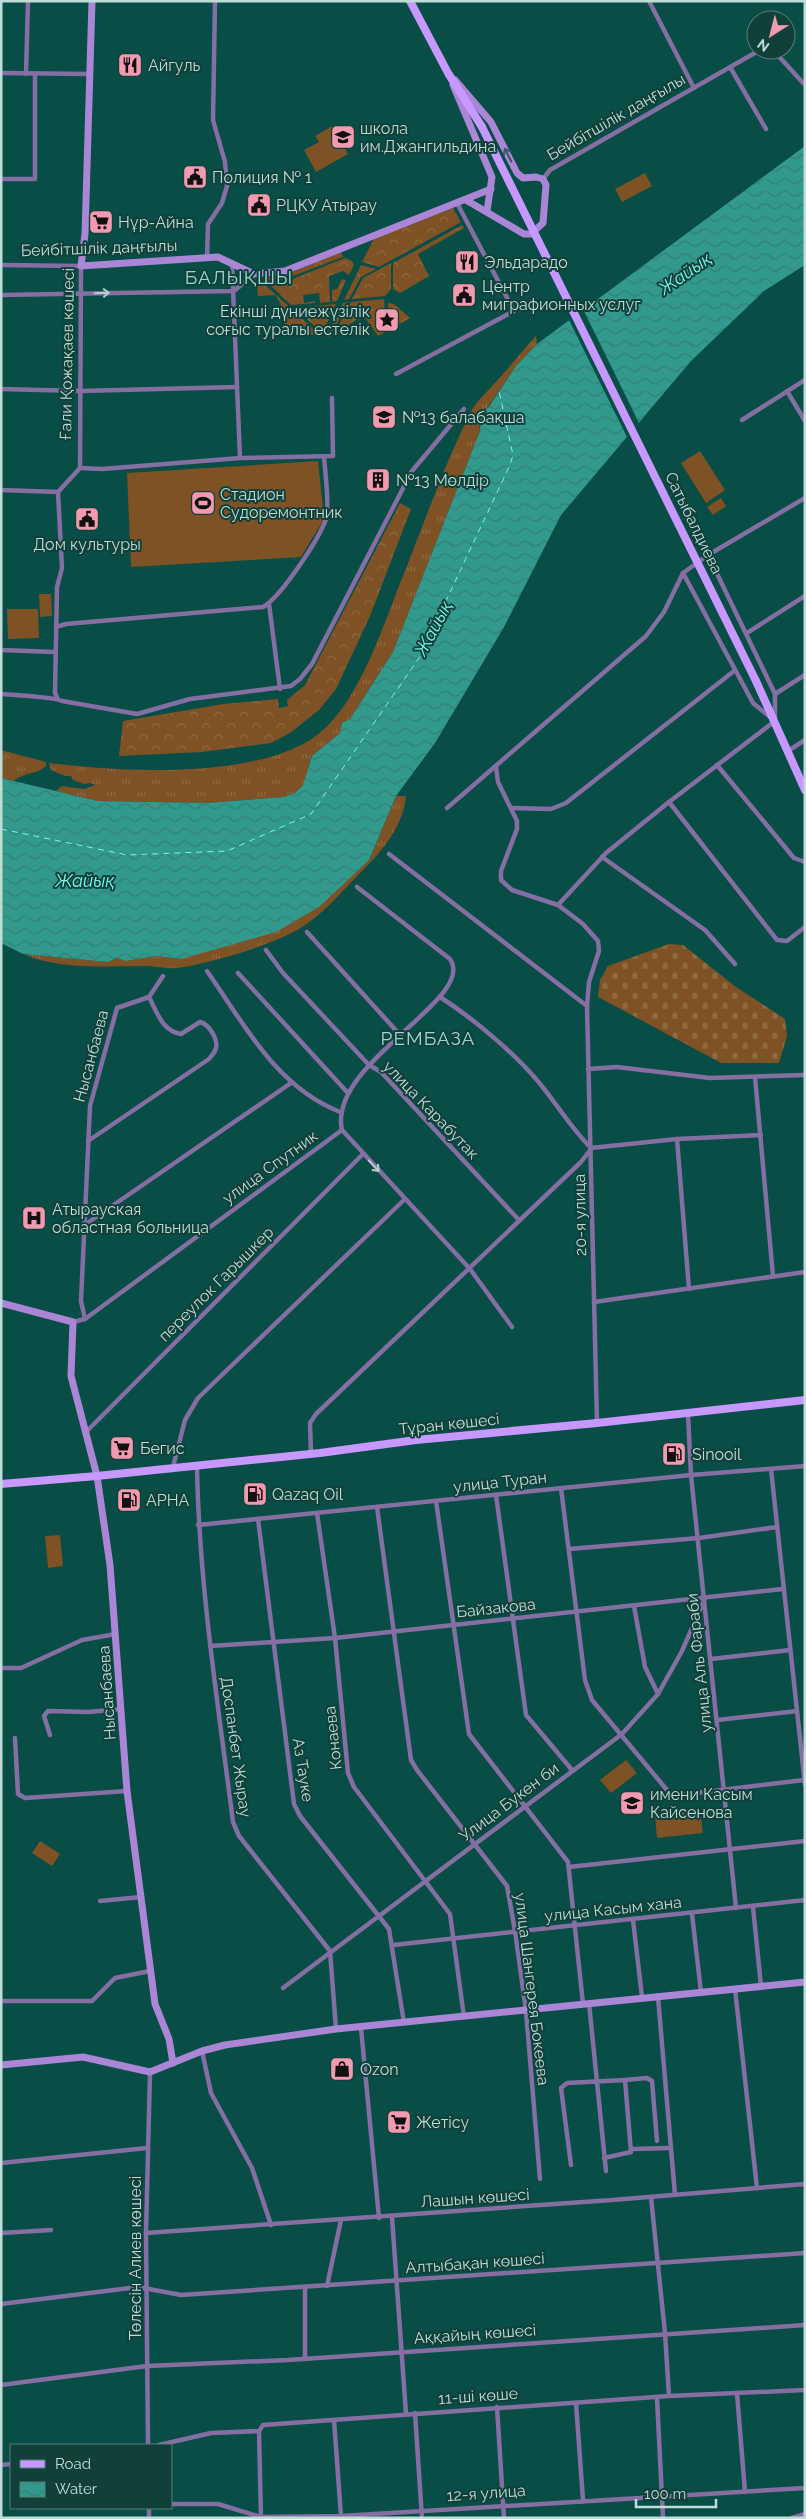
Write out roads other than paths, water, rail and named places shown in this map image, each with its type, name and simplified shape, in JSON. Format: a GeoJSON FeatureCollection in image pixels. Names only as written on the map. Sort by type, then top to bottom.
{"type":"FeatureCollection","features":[{"type":"Feature","properties":{"kind":"main road","name":"Сатыбалдиева"},"geometry":{"type":"LineString","coordinates":[[410,1],[448,73],[482,127],[756,681],[805,790]]}},
{"type":"Feature","properties":{"kind":"main road","name":"Тұран көшесі"},"geometry":{"type":"LineString","coordinates":[[1,1484],[197,1466],[311,1454],[416,1440],[688,1414],[805,1400]]}},
{"type":"Feature","properties":{"kind":"street"},"geometry":{"type":"LineString","coordinates":[[26,74],[28,1]]}},
{"type":"Feature","properties":{"kind":"street","name":"Ғали Қожақаев көшесі"},"geometry":{"type":"LineString","coordinates":[[80,468],[80,293],[85,234],[92,1]]}},
{"type":"Feature","properties":{"kind":"street"},"geometry":{"type":"LineString","coordinates":[[207,258],[208,224],[222,203],[227,186],[225,162],[213,120],[215,1]]}},
{"type":"Feature","properties":{"kind":"street"},"geometry":{"type":"LineString","coordinates":[[649,1],[694,88]]}},
{"type":"Feature","properties":{"kind":"street","name":"Бейбітшілік даңғылы"},"geometry":{"type":"LineString","coordinates":[[1,265],[81,266],[218,258],[254,274],[285,271],[466,200],[524,234],[531,234],[544,223],[546,185],[543,179],[550,170],[746,58]]}},
{"type":"Feature","properties":{"kind":"street"},"geometry":{"type":"LineString","coordinates":[[782,60],[805,85]]}},
{"type":"Feature","properties":{"kind":"street"},"geometry":{"type":"LineString","coordinates":[[730,67],[766,129]]}},
{"type":"Feature","properties":{"kind":"street"},"geometry":{"type":"LineString","coordinates":[[1,73],[90,74]]}},
{"type":"Feature","properties":{"kind":"street"},"geometry":{"type":"LineString","coordinates":[[448,73],[491,122],[517,173],[523,178],[536,177],[543,179]]}},
{"type":"Feature","properties":{"kind":"street"},"geometry":{"type":"LineString","coordinates":[[448,73],[467,123],[492,176],[487,211]]}},
{"type":"Feature","properties":{"kind":"street"},"geometry":{"type":"LineString","coordinates":[[1,179],[34,179],[35,74]]}},
{"type":"Feature","properties":{"kind":"street"},"geometry":{"type":"LineString","coordinates":[[466,200],[491,189]]}},
{"type":"Feature","properties":{"kind":"street"},"geometry":{"type":"LineString","coordinates":[[396,374],[514,311],[456,204]]}},
{"type":"Feature","properties":{"kind":"street"},"geometry":{"type":"LineString","coordinates":[[232,264],[240,458]]}},
{"type":"Feature","properties":{"kind":"street"},"geometry":{"type":"LineString","coordinates":[[1,295],[234,291],[254,274]]}},
{"type":"Feature","properties":{"kind":"street"},"geometry":{"type":"LineString","coordinates":[[742,420],[805,380]]}},
{"type":"Feature","properties":{"kind":"street"},"geometry":{"type":"LineString","coordinates":[[1,389],[80,391],[237,387]]}},
{"type":"Feature","properties":{"kind":"street"},"geometry":{"type":"LineString","coordinates":[[787,392],[805,421]]}},
{"type":"Feature","properties":{"kind":"street"},"geometry":{"type":"LineString","coordinates":[[332,398],[333,456],[240,458],[80,468],[58,492],[62,568],[57,587],[55,652],[55,693],[57,697],[62,701],[137,714],[190,698],[291,686],[300,679],[312,664],[412,471],[464,409]]}},
{"type":"Feature","properties":{"kind":"street"},"geometry":{"type":"LineString","coordinates":[[56,627],[66,624],[263,607],[269,604],[287,584],[327,518],[324,457]]}},
{"type":"Feature","properties":{"kind":"street"},"geometry":{"type":"LineString","coordinates":[[1,490],[58,492]]}},
{"type":"Feature","properties":{"kind":"street"},"geometry":{"type":"LineString","coordinates":[[447,808],[646,636],[664,612],[683,573],[708,555],[805,498]]}},
{"type":"Feature","properties":{"kind":"street"},"geometry":{"type":"LineString","coordinates":[[708,555],[775,694],[775,721]]}},
{"type":"Feature","properties":{"kind":"street"},"geometry":{"type":"LineString","coordinates":[[683,573],[734,671],[753,703],[775,721]]}},
{"type":"Feature","properties":{"kind":"street"},"geometry":{"type":"LineString","coordinates":[[747,633],[805,596]]}},
{"type":"Feature","properties":{"kind":"street"},"geometry":{"type":"LineString","coordinates":[[269,604],[280,688]]}},
{"type":"Feature","properties":{"kind":"street"},"geometry":{"type":"LineString","coordinates":[[1,650],[55,652]]}},
{"type":"Feature","properties":{"kind":"street"},"geometry":{"type":"LineString","coordinates":[[512,808],[551,809],[566,803],[734,671]]}},
{"type":"Feature","properties":{"kind":"street"},"geometry":{"type":"LineString","coordinates":[[775,694],[805,675]]}},
{"type":"Feature","properties":{"kind":"street"},"geometry":{"type":"LineString","coordinates":[[1,694],[38,699],[57,697]]}},
{"type":"Feature","properties":{"kind":"street"},"geometry":{"type":"LineString","coordinates":[[496,767],[503,795],[512,808],[518,829],[501,870],[502,880],[512,890],[558,904],[602,857],[717,764],[775,721]]}},
{"type":"Feature","properties":{"kind":"street"},"geometry":{"type":"LineString","coordinates":[[788,751],[805,740]]}},
{"type":"Feature","properties":{"kind":"street"},"geometry":{"type":"LineString","coordinates":[[717,764],[794,858],[805,862]]}},
{"type":"Feature","properties":{"kind":"street"},"geometry":{"type":"LineString","coordinates":[[669,802],[777,940],[787,941],[805,927]]}},
{"type":"Feature","properties":{"kind":"street"},"geometry":{"type":"LineString","coordinates":[[389,854],[586,1006]]}},
{"type":"Feature","properties":{"kind":"street"},"geometry":{"type":"LineString","coordinates":[[602,857],[705,930],[735,964]]}},
{"type":"Feature","properties":{"kind":"street","name":"улица Спутник"},"geometry":{"type":"LineString","coordinates":[[73,1322],[85,1319],[342,1130],[340,1112],[348,1092],[369,1065],[401,1036],[440,996],[455,976],[455,966],[450,959],[357,887]]}},
{"type":"Feature","properties":{"kind":"street","name":"20-я улица"},"geometry":{"type":"LineString","coordinates":[[558,904],[583,924],[598,941],[599,951],[589,982],[586,1006],[597,1423]]}},
{"type":"Feature","properties":{"kind":"street"},"geometry":{"type":"LineString","coordinates":[[307,932],[401,1036]]}},
{"type":"Feature","properties":{"kind":"street","name":"улица Карабутак"},"geometry":{"type":"LineString","coordinates":[[266,950],[283,973],[369,1065],[381,1072],[519,1220]]}},
{"type":"Feature","properties":{"kind":"street"},"geometry":{"type":"LineString","coordinates":[[207,971],[277,1071],[323,1106],[340,1112]]}},
{"type":"Feature","properties":{"kind":"street"},"geometry":{"type":"LineString","coordinates":[[238,973],[348,1092]]}},
{"type":"Feature","properties":{"kind":"street"},"geometry":{"type":"LineString","coordinates":[[88,1141],[209,1059],[215,1052],[217,1046],[210,1028],[205,1023],[200,1022],[181,1034],[174,1033],[163,1025],[149,997],[163,976]]}},
{"type":"Feature","properties":{"kind":"street"},"geometry":{"type":"LineString","coordinates":[[440,996],[478,1025],[534,1077],[557,1104],[577,1134],[591,1148]]}},
{"type":"Feature","properties":{"kind":"street","name":"Нысанбаева"},"geometry":{"type":"LineString","coordinates":[[85,1319],[81,1301],[90,1106],[113,1015],[117,1008],[149,997]]}},
{"type":"Feature","properties":{"kind":"street"},"geometry":{"type":"LineString","coordinates":[[588,1069],[617,1067],[710,1078],[805,1075]]}},
{"type":"Feature","properties":{"kind":"street"},"geometry":{"type":"LineString","coordinates":[[755,1078],[772,1276]]}},
{"type":"Feature","properties":{"kind":"street"},"geometry":{"type":"LineString","coordinates":[[83,1226],[291,1083]]}},
{"type":"Feature","properties":{"kind":"street"},"geometry":{"type":"LineString","coordinates":[[342,1130],[470,1269],[512,1327]]}},
{"type":"Feature","properties":{"kind":"street"},"geometry":{"type":"LineString","coordinates":[[311,1454],[310,1423],[312,1419],[581,1162],[591,1148],[677,1139],[761,1135]]}},
{"type":"Feature","properties":{"kind":"street"},"geometry":{"type":"LineString","coordinates":[[677,1139],[689,1289]]}},
{"type":"Feature","properties":{"kind":"street","name":"переулок Гарышкер"},"geometry":{"type":"LineString","coordinates":[[86,1431],[363,1154]]}},
{"type":"Feature","properties":{"kind":"street"},"geometry":{"type":"LineString","coordinates":[[174,1467],[185,1420],[198,1398],[405,1199]]}},
{"type":"Feature","properties":{"kind":"street"},"geometry":{"type":"LineString","coordinates":[[594,1302],[805,1272]]}},
{"type":"Feature","properties":{"kind":"street"},"geometry":{"type":"LineString","coordinates":[[1,1303],[73,1322]]}},
{"type":"Feature","properties":{"kind":"street","name":"Нысанбаева"},"geometry":{"type":"LineString","coordinates":[[73,1322],[71,1376],[97,1476],[110,1565],[128,1791],[150,1971],[155,2004],[169,2039],[173,2063]]}},
{"type":"Feature","properties":{"kind":"street","name":"улица Аль Фараби"},"geometry":{"type":"LineString","coordinates":[[688,1414],[692,1475],[736,1908]]}},
{"type":"Feature","properties":{"kind":"street","name":"Доспанбет Жырау"},"geometry":{"type":"LineString","coordinates":[[197,1466],[198,1525],[210,1646],[235,1830],[330,1951]]}},
{"type":"Feature","properties":{"kind":"street","name":"улица Туран"},"geometry":{"type":"LineString","coordinates":[[198,1525],[692,1475],[805,1466]]}},
{"type":"Feature","properties":{"kind":"street"},"geometry":{"type":"LineString","coordinates":[[770,1469],[805,1786]]}},
{"type":"Feature","properties":{"kind":"street"},"geometry":{"type":"LineString","coordinates":[[561,1488],[570,1549],[575,1612],[587,1689],[592,1700],[672,1796],[804,1780]]}},
{"type":"Feature","properties":{"kind":"street"},"geometry":{"type":"LineString","coordinates":[[496,1495],[515,1619],[526,1715],[572,1770]]}},
{"type":"Feature","properties":{"kind":"street"},"geometry":{"type":"LineString","coordinates":[[436,1501],[469,1734],[567,1860],[569,1867],[575,1926],[597,2082],[606,2171]]}},
{"type":"Feature","properties":{"kind":"street","name":"улица Шангерея Бокеева"},"geometry":{"type":"LineString","coordinates":[[377,1507],[396,1632],[411,1760],[506,1884],[515,1931],[526,2011],[540,2180]]}},
{"type":"Feature","properties":{"kind":"street","name":"Конаева"},"geometry":{"type":"LineString","coordinates":[[317,1513],[335,1638],[348,1773],[351,1782],[450,1914],[464,2017]]}},
{"type":"Feature","properties":{"kind":"street","name":"Аз Тауке"},"geometry":{"type":"LineString","coordinates":[[258,1519],[295,1809],[389,1929],[404,2023]]}},
{"type":"Feature","properties":{"kind":"street"},"geometry":{"type":"LineString","coordinates":[[570,1549],[699,1538],[777,1527]]}},
{"type":"Feature","properties":{"kind":"street","name":"Байзакова"},"geometry":{"type":"LineString","coordinates":[[210,1646],[396,1632],[784,1588]]}},
{"type":"Feature","properties":{"kind":"street","name":"Улица Букен би"},"geometry":{"type":"LineString","coordinates":[[283,1988],[622,1734],[658,1694],[682,1651],[705,1598]]}},
{"type":"Feature","properties":{"kind":"street"},"geometry":{"type":"LineString","coordinates":[[634,1606],[645,1668],[658,1694]]}},
{"type":"Feature","properties":{"kind":"street"},"geometry":{"type":"LineString","coordinates":[[1,1668],[21,1668],[82,1640],[116,1634]]}},
{"type":"Feature","properties":{"kind":"street"},"geometry":{"type":"LineString","coordinates":[[711,1658],[790,1650]]}},
{"type":"Feature","properties":{"kind":"street"},"geometry":{"type":"LineString","coordinates":[[50,1735],[44,1716],[48,1711],[88,1712],[122,1709]]}},
{"type":"Feature","properties":{"kind":"street"},"geometry":{"type":"LineString","coordinates":[[717,1720],[797,1711]]}},
{"type":"Feature","properties":{"kind":"street"},"geometry":{"type":"LineString","coordinates":[[15,1738],[18,1794],[25,1798],[128,1791]]}},
{"type":"Feature","properties":{"kind":"street"},"geometry":{"type":"LineString","coordinates":[[569,1867],[805,1841]]}},
{"type":"Feature","properties":{"kind":"street"},"geometry":{"type":"LineString","coordinates":[[100,1901],[141,1896]]}},
{"type":"Feature","properties":{"kind":"street","name":"улица Касым хана"},"geometry":{"type":"LineString","coordinates":[[393,1945],[692,1914],[805,1900]]}},
{"type":"Feature","properties":{"kind":"street"},"geometry":{"type":"LineString","coordinates":[[753,1907],[761,1986]]}},
{"type":"Feature","properties":{"kind":"street"},"geometry":{"type":"LineString","coordinates":[[692,1914],[702,1992]]}},
{"type":"Feature","properties":{"kind":"street"},"geometry":{"type":"LineString","coordinates":[[633,1920],[642,1997]]}},
{"type":"Feature","properties":{"kind":"street"},"geometry":{"type":"LineString","coordinates":[[330,1951],[336,2029]]}},
{"type":"Feature","properties":{"kind":"street"},"geometry":{"type":"LineString","coordinates":[[1,2001],[92,2001],[115,1978],[150,1971]]}},
{"type":"Feature","properties":{"kind":"street"},"geometry":{"type":"LineString","coordinates":[[1,2065],[79,2058],[150,2072],[202,2051],[226,2045],[336,2029],[805,1982]]}},
{"type":"Feature","properties":{"kind":"street"},"geometry":{"type":"LineString","coordinates":[[735,1989],[757,2188]]}},
{"type":"Feature","properties":{"kind":"street"},"geometry":{"type":"LineString","coordinates":[[658,1997],[675,2195]]}},
{"type":"Feature","properties":{"kind":"street"},"geometry":{"type":"LineString","coordinates":[[361,2028],[379,2218]]}},
{"type":"Feature","properties":{"kind":"street"},"geometry":{"type":"LineString","coordinates":[[202,2051],[211,2093],[252,2168],[271,2225]]}},
{"type":"Feature","properties":{"kind":"street","name":"Төлесін Алиев көшесі"},"geometry":{"type":"LineString","coordinates":[[148,2444],[146,2233],[150,2072]]}},
{"type":"Feature","properties":{"kind":"street"},"geometry":{"type":"LineString","coordinates":[[571,2165],[562,2088],[567,2083],[647,2078],[652,2081],[657,2141]]}},
{"type":"Feature","properties":{"kind":"street"},"geometry":{"type":"LineString","coordinates":[[604,2158],[629,2154],[632,2149],[625,2080]]}},
{"type":"Feature","properties":{"kind":"street"},"geometry":{"type":"LineString","coordinates":[[1,2163],[147,2148]]}},
{"type":"Feature","properties":{"kind":"street"},"geometry":{"type":"LineString","coordinates":[[632,2149],[670,2148]]}},
{"type":"Feature","properties":{"kind":"street","name":"Лашын көшесі"},"geometry":{"type":"LineString","coordinates":[[146,2233],[379,2218],[805,2184]]}},
{"type":"Feature","properties":{"kind":"street"},"geometry":{"type":"LineString","coordinates":[[651,2197],[665,2333],[669,2396]]}},
{"type":"Feature","properties":{"kind":"street"},"geometry":{"type":"LineString","coordinates":[[392,2217],[398,2280],[406,2414]]}},
{"type":"Feature","properties":{"kind":"street"},"geometry":{"type":"LineString","coordinates":[[326,2286],[341,2220]]}},
{"type":"Feature","properties":{"kind":"street"},"geometry":{"type":"LineString","coordinates":[[1,2233],[51,2230]]}},
{"type":"Feature","properties":{"kind":"street","name":"Алтыбақан көшесі"},"geometry":{"type":"LineString","coordinates":[[1,2304],[138,2287],[181,2295],[305,2288],[805,2252]]}},
{"type":"Feature","properties":{"kind":"street"},"geometry":{"type":"LineString","coordinates":[[305,2288],[305,2358]]}},
{"type":"Feature","properties":{"kind":"street","name":"Аққайың көшесі"},"geometry":{"type":"LineString","coordinates":[[1,2385],[147,2366],[305,2358],[805,2325]]}},
{"type":"Feature","properties":{"kind":"street","name":"11-ші көше"},"geometry":{"type":"LineString","coordinates":[[163,2444],[211,2433],[259,2431],[263,2425],[498,2407],[669,2396],[805,2390]]}},
{"type":"Feature","properties":{"kind":"street"},"geometry":{"type":"LineString","coordinates":[[737,2393],[745,2492]]}},
{"type":"Feature","properties":{"kind":"street"},"geometry":{"type":"LineString","coordinates":[[657,2398],[663,2518]]}},
{"type":"Feature","properties":{"kind":"street"},"geometry":{"type":"LineString","coordinates":[[576,2403],[583,2500]]}},
{"type":"Feature","properties":{"kind":"street"},"geometry":{"type":"LineString","coordinates":[[498,2407],[504,2518]]}},
{"type":"Feature","properties":{"kind":"street"},"geometry":{"type":"LineString","coordinates":[[415,2413],[422,2518]]}},
{"type":"Feature","properties":{"kind":"street"},"geometry":{"type":"LineString","coordinates":[[334,2420],[341,2517]]}},
{"type":"Feature","properties":{"kind":"street"},"geometry":{"type":"LineString","coordinates":[[259,2431],[261,2517]]}},
{"type":"Feature","properties":{"kind":"street","name":"12-я улица"},"geometry":{"type":"LineString","coordinates":[[172,2504],[218,2504],[261,2517],[341,2517],[421,2510],[805,2488]]}},
{"type":"Feature","properties":{"kind":"street"},"geometry":{"type":"LineString","coordinates":[[792,2518],[805,2514]]}},
{"type":"Feature","properties":{"kind":"water","name":"Жайық"},"geometry":{"type":"Polygon","coordinates":[[[805,146],[805,265],[764,291],[691,361],[561,515],[504,627],[435,743],[396,796],[369,860],[319,907],[276,932],[181,959],[156,956],[126,961],[117,958],[108,962],[23,954],[1,943],[1,778],[98,801],[207,803],[284,797],[295,793],[303,785],[312,756],[340,733],[342,723],[350,719],[393,652],[480,431],[481,412],[488,408],[516,366],[537,344],[805,146]]]}},
{"type":"Feature","properties":{"kind":"place","name":"Айгуль"},"geometry":{"type":"Point","coordinates":[130,65]}},
{"type":"Feature","properties":{"kind":"place","name":"школа им.Джангильдина"},"geometry":{"type":"Point","coordinates":[343,137]}},
{"type":"Feature","properties":{"kind":"place","name":"Полиция № 1"},"geometry":{"type":"Point","coordinates":[195,177]}},
{"type":"Feature","properties":{"kind":"place","name":"РЦКУ Атырау"},"geometry":{"type":"Point","coordinates":[259,205]}},
{"type":"Feature","properties":{"kind":"place","name":"Нұр-Айна"},"geometry":{"type":"Point","coordinates":[101,222]}},
{"type":"Feature","properties":{"kind":"place","name":"Эльдарадо"},"geometry":{"type":"Point","coordinates":[467,262]}},
{"type":"Feature","properties":{"kind":"place","name":"Центр миграфионных услуг"},"geometry":{"type":"Point","coordinates":[464,295]}},
{"type":"Feature","properties":{"kind":"place","name":"Екінші дүниежүзілік соғыс туралы естелік"},"geometry":{"type":"Point","coordinates":[387,320]}},
{"type":"Feature","properties":{"kind":"place","name":"№13 балабақша"},"geometry":{"type":"Point","coordinates":[384,417]}},
{"type":"Feature","properties":{"kind":"place","name":"№13 Мөлдiр"},"geometry":{"type":"Point","coordinates":[378,480]}},
{"type":"Feature","properties":{"kind":"place","name":"Стадион Судоремонтник"},"geometry":{"type":"Point","coordinates":[203,503]}},
{"type":"Feature","properties":{"kind":"place","name":"Дом культуры"},"geometry":{"type":"Point","coordinates":[87,519]}},
{"type":"Feature","properties":{"kind":"place","name":"Атырауская областная больница"},"geometry":{"type":"Point","coordinates":[34,1218]}},
{"type":"Feature","properties":{"kind":"place","name":"Бегис"},"geometry":{"type":"Point","coordinates":[122,1448]}},
{"type":"Feature","properties":{"kind":"place","name":"Sinooil"},"geometry":{"type":"Point","coordinates":[674,1454]}},
{"type":"Feature","properties":{"kind":"place","name":"Qazaq Oil"},"geometry":{"type":"Point","coordinates":[255,1494]}},
{"type":"Feature","properties":{"kind":"place","name":"АРНА"},"geometry":{"type":"Point","coordinates":[129,1500]}},
{"type":"Feature","properties":{"kind":"place","name":"имени Касым Кайсенова"},"geometry":{"type":"Point","coordinates":[632,1803]}},
{"type":"Feature","properties":{"kind":"place","name":"Ozon"},"geometry":{"type":"Point","coordinates":[342,2069]}},
{"type":"Feature","properties":{"kind":"place","name":"Жетісу"},"geometry":{"type":"Point","coordinates":[399,2122]}},
{"type":"Feature","properties":{"kind":"district","name":"БАЛЫҚШЫ"},"geometry":{"type":"Point","coordinates":[239,277]}},
{"type":"Feature","properties":{"kind":"district","name":"РЕМБАЗА"},"geometry":{"type":"Point","coordinates":[428,1038]}}]}
